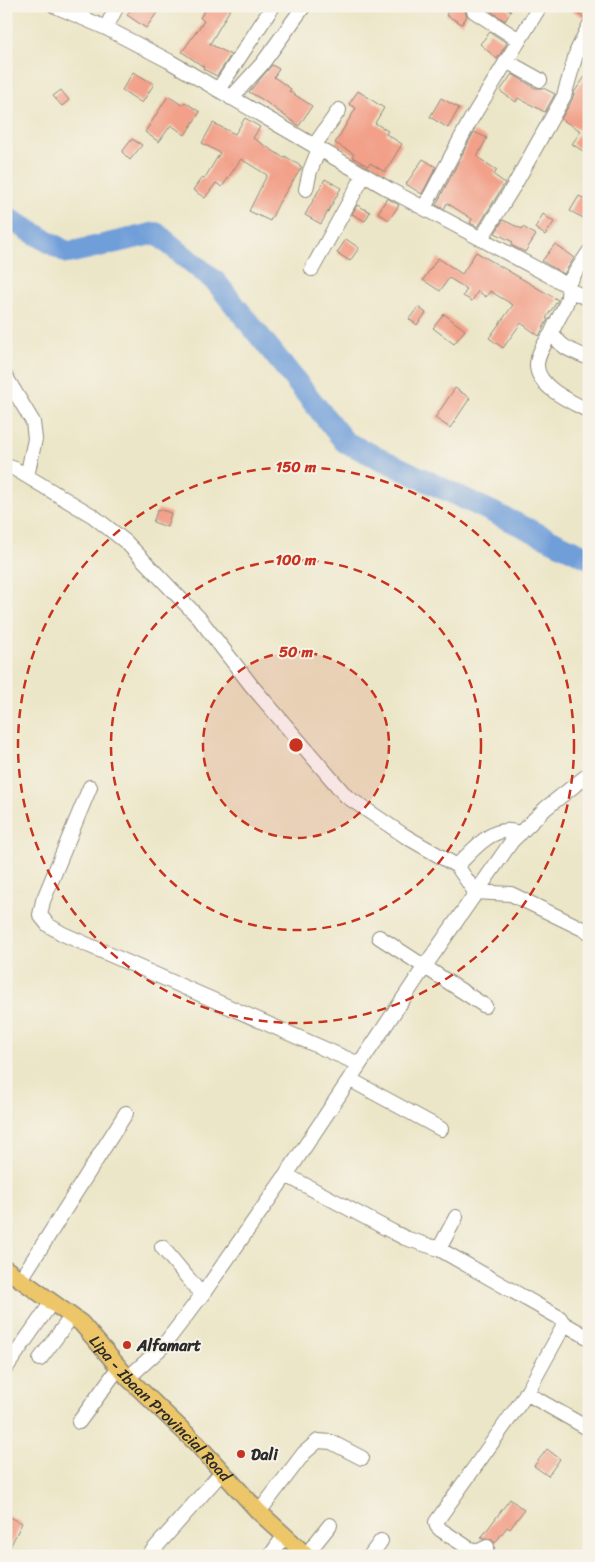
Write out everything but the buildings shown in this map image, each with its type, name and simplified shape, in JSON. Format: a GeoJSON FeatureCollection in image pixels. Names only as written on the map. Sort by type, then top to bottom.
{"type":"FeatureCollection","features":[{"type":"Feature","properties":{"kind":"main road","name":"Lipa - Ibaan Provincial Road"},"geometry":{"type":"LineString","coordinates":[[6,1270],[81,1323],[124,1372],[196,1444],[259,1512],[307,1555]]}},
{"type":"Feature","properties":{"kind":"street"},"geometry":{"type":"LineString","coordinates":[[55,6],[106,28],[169,61],[364,176],[589,299]]}},
{"type":"Feature","properties":{"kind":"street"},"geometry":{"type":"LineString","coordinates":[[106,28],[117,6]]}},
{"type":"Feature","properties":{"kind":"street"},"geometry":{"type":"LineString","coordinates":[[218,90],[273,6]]}},
{"type":"Feature","properties":{"kind":"street"},"geometry":{"type":"LineString","coordinates":[[231,98],[262,64],[304,6]]}},
{"type":"Feature","properties":{"kind":"street"},"geometry":{"type":"LineString","coordinates":[[424,208],[470,121],[540,6]]}},
{"type":"Feature","properties":{"kind":"street"},"geometry":{"type":"LineString","coordinates":[[474,11],[519,40]]}},
{"type":"Feature","properties":{"kind":"street"},"geometry":{"type":"LineString","coordinates":[[481,240],[564,96],[577,51],[589,26]]}},
{"type":"Feature","properties":{"kind":"street"},"geometry":{"type":"LineString","coordinates":[[506,61],[540,80]]}},
{"type":"Feature","properties":{"kind":"street"},"geometry":{"type":"LineString","coordinates":[[306,188],[316,148],[339,110]]}},
{"type":"Feature","properties":{"kind":"street"},"geometry":{"type":"LineString","coordinates":[[312,269],[364,176]]}},
{"type":"Feature","properties":{"kind":"street"},"geometry":{"type":"LineString","coordinates":[[589,252],[568,288],[567,302],[552,332],[540,350],[537,365],[541,378],[554,392],[589,411]]}},
{"type":"Feature","properties":{"kind":"street"},"geometry":{"type":"LineString","coordinates":[[552,332],[557,342],[567,349],[589,358]]}},
{"type":"Feature","properties":{"kind":"street"},"geometry":{"type":"LineString","coordinates":[[6,377],[33,422],[35,438],[27,476]]}},
{"type":"Feature","properties":{"kind":"street"},"geometry":{"type":"LineString","coordinates":[[6,466],[27,476],[93,516],[126,542],[199,618],[251,685],[346,796],[405,836],[457,866],[476,892]]}},
{"type":"Feature","properties":{"kind":"street"},"geometry":{"type":"LineString","coordinates":[[78,1422],[124,1372],[163,1346],[202,1295],[286,1175],[425,966],[512,841],[546,808],[589,774]]}},
{"type":"Feature","properties":{"kind":"street"},"geometry":{"type":"LineString","coordinates":[[90,787],[43,901],[40,915],[48,925],[63,934],[359,1064]]}},
{"type":"Feature","properties":{"kind":"street"},"geometry":{"type":"LineString","coordinates":[[457,866],[477,845],[503,830],[521,833]]}},
{"type":"Feature","properties":{"kind":"street"},"geometry":{"type":"LineString","coordinates":[[476,892],[511,894],[589,932]]}},
{"type":"Feature","properties":{"kind":"street"},"geometry":{"type":"LineString","coordinates":[[379,937],[485,1006]]}},
{"type":"Feature","properties":{"kind":"street"},"geometry":{"type":"LineString","coordinates":[[349,1079],[441,1129]]}},
{"type":"Feature","properties":{"kind":"street"},"geometry":{"type":"LineString","coordinates":[[21,1279],[126,1113]]}},
{"type":"Feature","properties":{"kind":"street"},"geometry":{"type":"LineString","coordinates":[[286,1175],[405,1238],[439,1249],[560,1318],[563,1324],[589,1338]]}},
{"type":"Feature","properties":{"kind":"street"},"geometry":{"type":"LineString","coordinates":[[439,1249],[456,1217]]}},
{"type":"Feature","properties":{"kind":"street"},"geometry":{"type":"LineString","coordinates":[[162,1247],[202,1295]]}},
{"type":"Feature","properties":{"kind":"street"},"geometry":{"type":"LineString","coordinates":[[6,1368],[52,1302]]}},
{"type":"Feature","properties":{"kind":"street"},"geometry":{"type":"LineString","coordinates":[[40,1359],[72,1316]]}},
{"type":"Feature","properties":{"kind":"street"},"geometry":{"type":"LineString","coordinates":[[487,1546],[477,1552],[470,1549],[441,1530],[436,1522],[526,1393],[563,1324]]}},
{"type":"Feature","properties":{"kind":"street"},"geometry":{"type":"LineString","coordinates":[[526,1393],[589,1430]]}},
{"type":"Feature","properties":{"kind":"street"},"geometry":{"type":"LineString","coordinates":[[259,1512],[304,1453],[318,1442],[331,1442],[362,1458]]}},
{"type":"Feature","properties":{"kind":"street"},"geometry":{"type":"LineString","coordinates":[[148,1556],[222,1472]]}},
{"type":"Feature","properties":{"kind":"street"},"geometry":{"type":"LineString","coordinates":[[307,1555],[330,1525]]}},
{"type":"Feature","properties":{"kind":"street"},"geometry":{"type":"LineString","coordinates":[[270,1556],[285,1536]]}},
{"type":"Feature","properties":{"kind":"street"},"geometry":{"type":"LineString","coordinates":[[370,1556],[380,1541]]}},
{"type":"Feature","properties":{"kind":"waterway"},"geometry":{"type":"LineString","coordinates":[[6,217],[68,253],[156,233],[216,282],[345,442],[589,558]]}},
{"type":"Feature","properties":{"kind":"place","name":"Alfamart"},"geometry":{"type":"Point","coordinates":[127,1345]}},
{"type":"Feature","properties":{"kind":"place","name":"Dali"},"geometry":{"type":"Point","coordinates":[241,1454]}}]}
